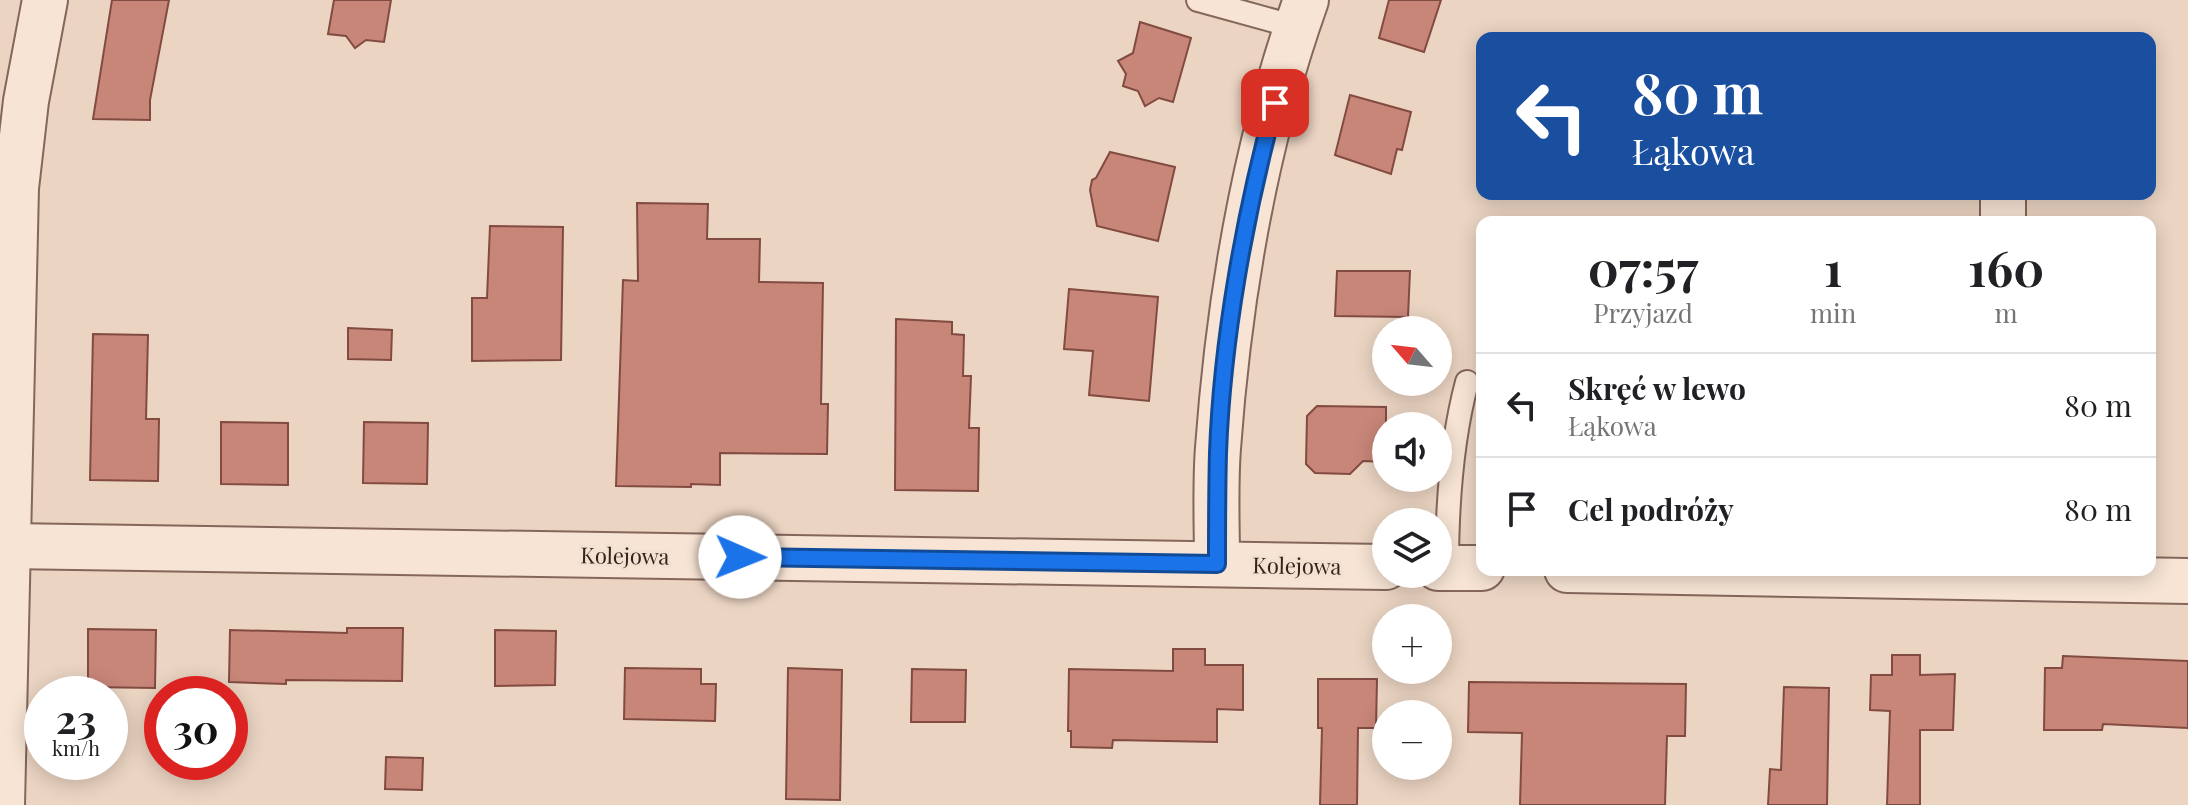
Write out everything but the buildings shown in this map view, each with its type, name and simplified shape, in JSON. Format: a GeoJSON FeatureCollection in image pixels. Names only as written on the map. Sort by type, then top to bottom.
{"type":"FeatureCollection","features":[{"type":"Feature","properties":{"kind":"street"},"geometry":{"type":"LineString","coordinates":[[2,805],[16,188],[26,101],[45,0]]}},
{"type":"Feature","properties":{"kind":"street"},"geometry":{"type":"LineString","coordinates":[[1217,564],[1218,451],[1230,326],[1268,129],[1301,14]]}},
{"type":"Feature","properties":{"kind":"street","name":"Kolejowa"},"geometry":{"type":"LineString","coordinates":[[8,546],[1372,567]]}},
{"type":"Feature","properties":{"kind":"street"},"geometry":{"type":"LineString","coordinates":[[2054,576],[2188,581]]}},
{"type":"Feature","properties":{"kind":"lane"},"geometry":{"type":"LineString","coordinates":[[1198,0],[1301,14]]}},
{"type":"Feature","properties":{"kind":"lane"},"geometry":{"type":"LineString","coordinates":[[1456,568],[1447,535],[1456,422],[1467,382]]}},
{"type":"Feature","properties":{"kind":"route"},"geometry":{"type":"LineString","coordinates":[[740,557],[1217,564],[1218,451],[1230,326],[1246,231],[1275,103]]}}]}
